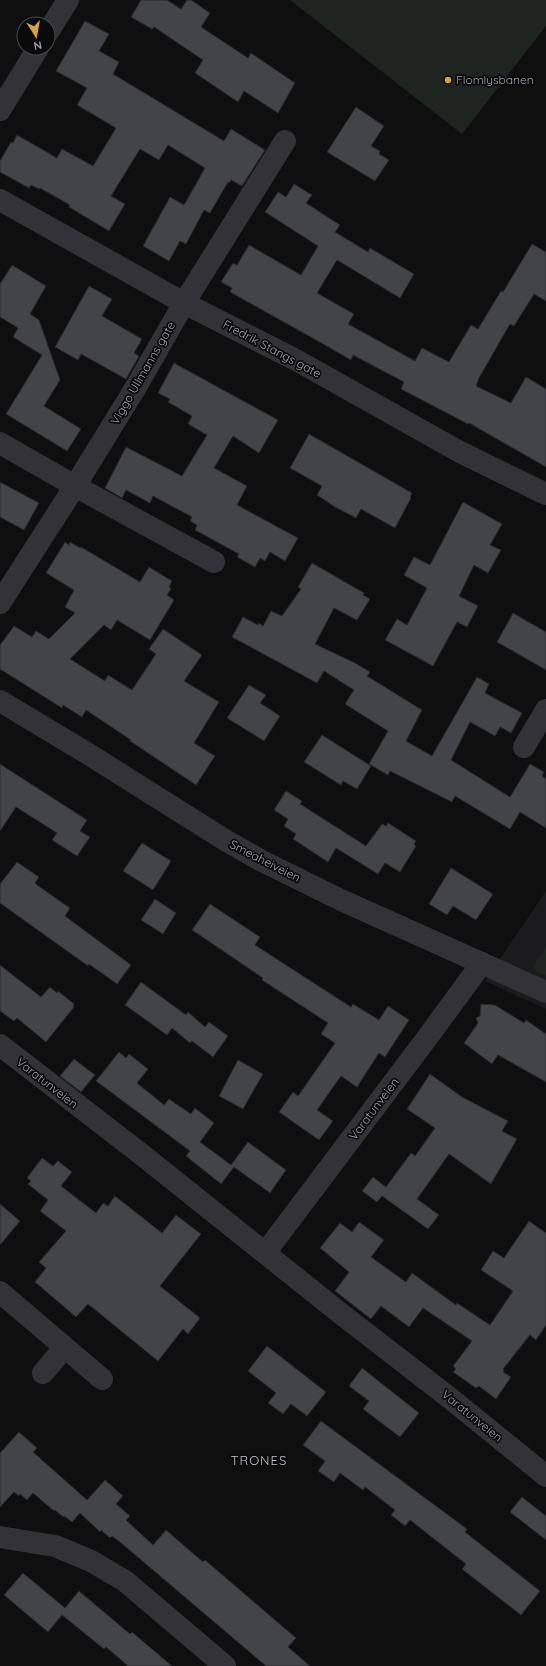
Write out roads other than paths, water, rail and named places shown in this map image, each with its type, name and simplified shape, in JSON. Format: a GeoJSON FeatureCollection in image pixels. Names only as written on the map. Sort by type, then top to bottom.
{"type":"FeatureCollection","features":[{"type":"Feature","properties":{"kind":"street"},"geometry":{"type":"LineString","coordinates":[[56,19],[68,0]]}},
{"type":"Feature","properties":{"kind":"street"},"geometry":{"type":"LineString","coordinates":[[0,110],[33,56]]}},
{"type":"Feature","properties":{"kind":"street","name":"Viggo Ullmanns gate"},"geometry":{"type":"LineString","coordinates":[[0,604],[136,387],[184,302],[285,141]]}},
{"type":"Feature","properties":{"kind":"street","name":"Fredrik Stangs gate"},"geometry":{"type":"LineString","coordinates":[[0,200],[184,302],[296,360],[460,452],[546,494]]}},
{"type":"Feature","properties":{"kind":"street"},"geometry":{"type":"LineString","coordinates":[[0,443],[214,562]]}},
{"type":"Feature","properties":{"kind":"street","name":"Smeaheiveien"},"geometry":{"type":"LineString","coordinates":[[0,701],[90,755],[225,840],[262,861],[341,900],[546,992]]}},
{"type":"Feature","properties":{"kind":"street"},"geometry":{"type":"LineString","coordinates":[[524,747],[546,710]]}},
{"type":"Feature","properties":{"kind":"street","name":"Varatunveien"},"geometry":{"type":"LineString","coordinates":[[265,1253],[482,963]]}},
{"type":"Feature","properties":{"kind":"street","name":"Varatunveien"},"geometry":{"type":"LineString","coordinates":[[0,1045],[141,1154],[340,1313],[445,1394],[546,1476]]}},
{"type":"Feature","properties":{"kind":"street"},"geometry":{"type":"LineString","coordinates":[[0,1292],[102,1379]]}},
{"type":"Feature","properties":{"kind":"street"},"geometry":{"type":"LineString","coordinates":[[43,1373],[64,1348]]}},
{"type":"Feature","properties":{"kind":"street"},"geometry":{"type":"LineString","coordinates":[[0,1537],[55,1546],[97,1565],[125,1581],[225,1666]]}},
{"type":"Feature","properties":{"kind":"place","name":"Flomlysbanen"},"geometry":{"type":"Point","coordinates":[448,80]}},
{"type":"Feature","properties":{"kind":"district","name":"TRONES"},"geometry":{"type":"Point","coordinates":[259,1460]}}]}
